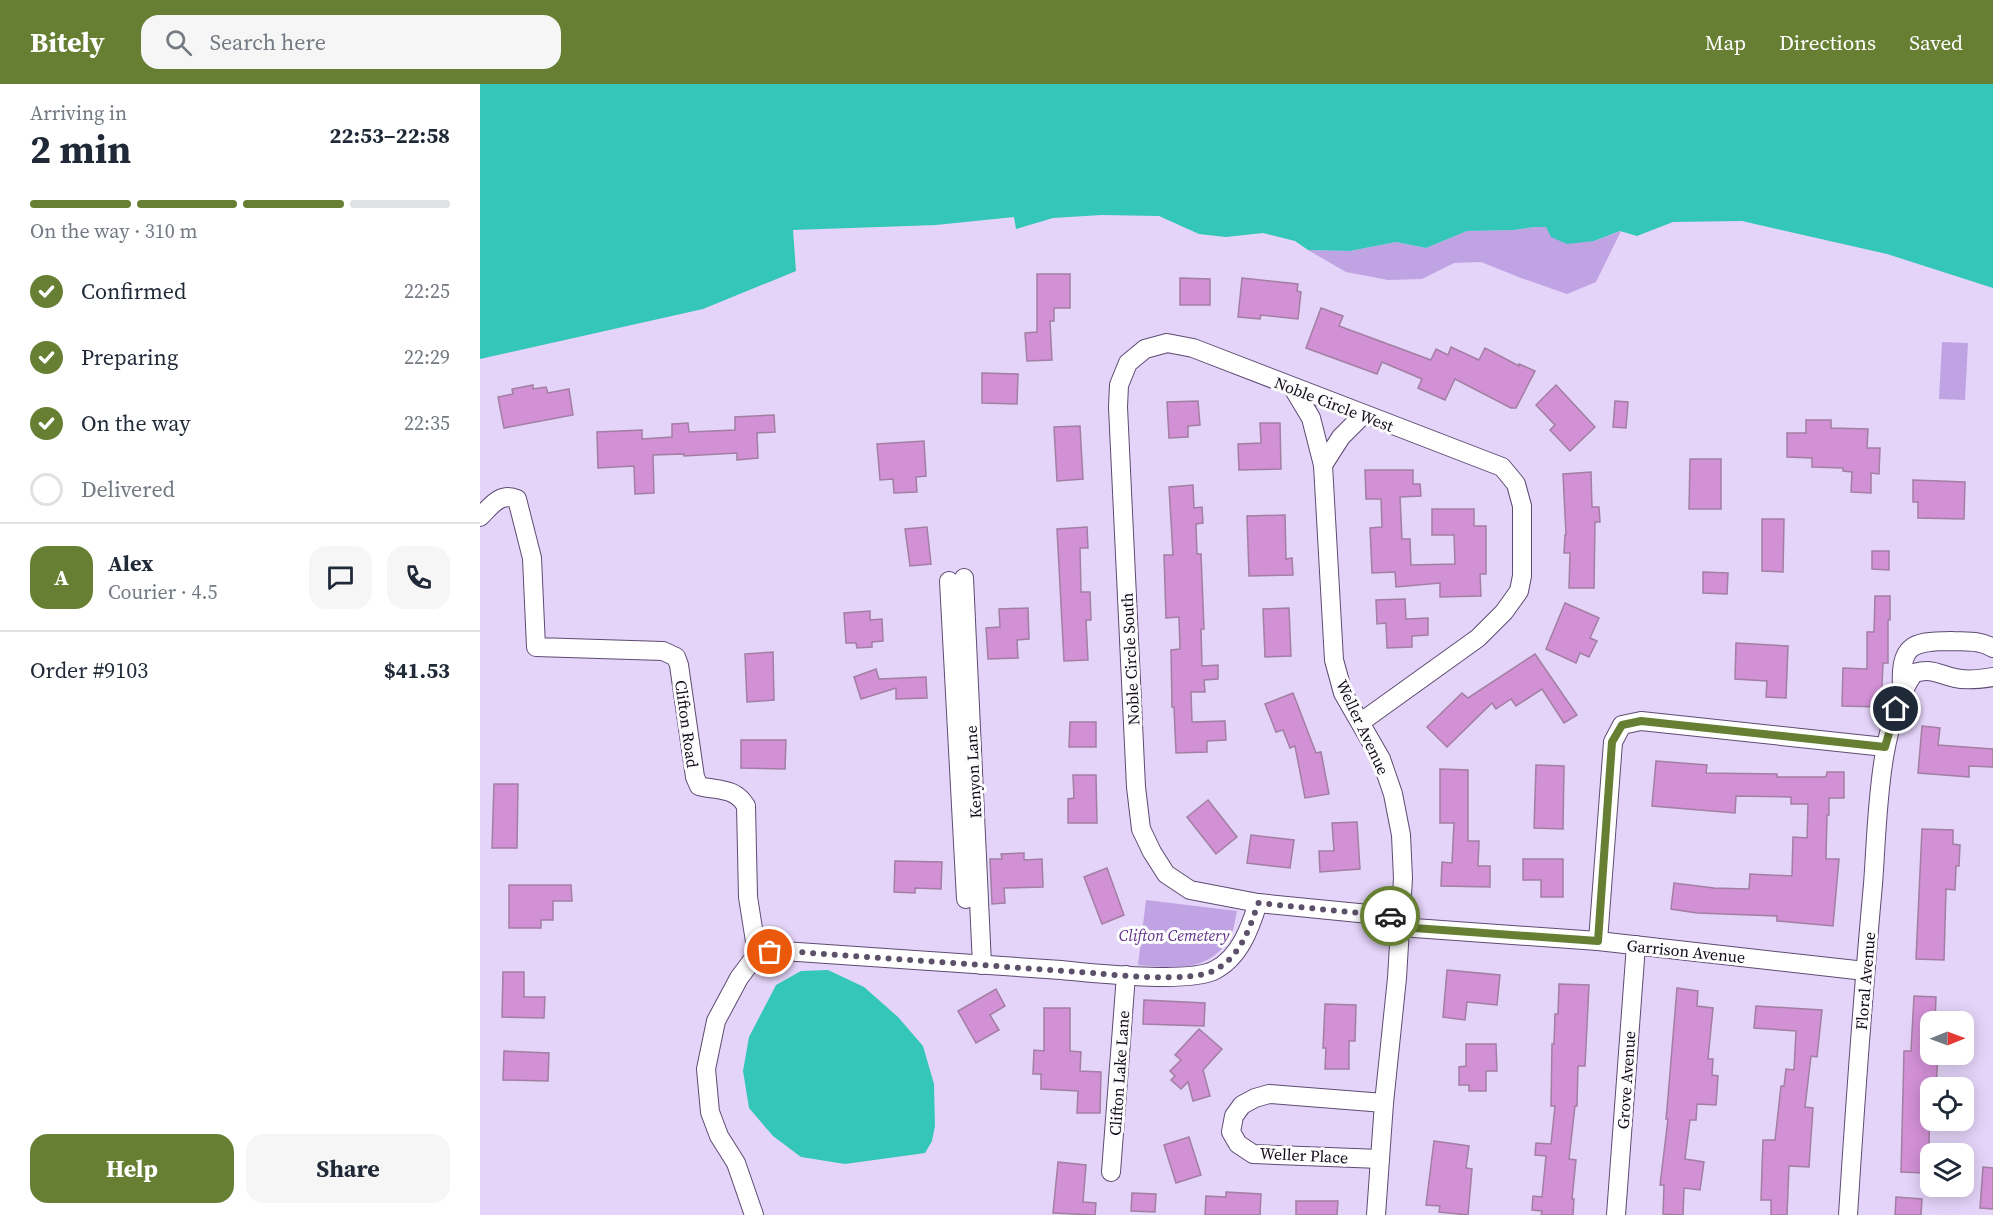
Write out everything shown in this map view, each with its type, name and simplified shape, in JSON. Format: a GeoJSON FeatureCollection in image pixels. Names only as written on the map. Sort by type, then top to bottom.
{"type":"FeatureCollection","features":[{"type":"Feature","properties":{"kind":"street","name":"Noble Circle West"},"geometry":{"type":"LineString","coordinates":[[1145,349],[1167,343],[1192,348],[1502,467],[1516,484],[1522,506],[1522,576],[1519,591],[1504,612],[1478,638],[1361,722]]}},
{"type":"Feature","properties":{"kind":"street","name":"Noble Circle South"},"geometry":{"type":"LineString","coordinates":[[1145,349],[1128,363],[1119,385],[1118,407],[1136,787],[1141,829],[1166,874],[1190,890],[1258,903]]}},
{"type":"Feature","properties":{"kind":"street","name":"Weller Avenue"},"geometry":{"type":"LineString","coordinates":[[1293,388],[1311,418],[1323,465],[1334,660],[1343,693],[1381,759],[1393,794],[1401,835],[1402,878],[1397,978],[1384,1103],[1376,1215]]}},
{"type":"Feature","properties":{"kind":"street"},"geometry":{"type":"LineString","coordinates":[[1323,465],[1341,437],[1363,415]]}},
{"type":"Feature","properties":{"kind":"street","name":"Clifton Road"},"geometry":{"type":"LineString","coordinates":[[480,517],[501,497],[510,496],[517,499],[532,558],[536,646],[663,651],[676,657],[680,665],[695,777],[699,786],[731,792],[741,797],[746,806],[748,897],[757,954]]}},
{"type":"Feature","properties":{"kind":"street"},"geometry":{"type":"LineString","coordinates":[[956,580],[976,964]]}},
{"type":"Feature","properties":{"kind":"street","name":"Floral Avenue"},"geometry":{"type":"LineString","coordinates":[[1848,1215],[1865,971],[1885,747],[1902,690],[1901,674],[1905,655],[1920,643],[1934,641],[1981,642],[1993,648]]}},
{"type":"Feature","properties":{"kind":"street"},"geometry":{"type":"LineString","coordinates":[[1902,690],[1914,673],[1923,670],[1934,670],[1955,678],[1993,677]]}},
{"type":"Feature","properties":{"kind":"street"},"geometry":{"type":"LineString","coordinates":[[1598,941],[1612,742],[1622,725],[1641,721],[1885,747]]}},
{"type":"Feature","properties":{"kind":"street","name":"Garrison Avenue"},"geometry":{"type":"LineString","coordinates":[[1258,903],[1389,916],[1414,928],[1598,941],[1865,971]]}},
{"type":"Feature","properties":{"kind":"street"},"geometry":{"type":"LineString","coordinates":[[754,1215],[736,1163],[719,1136],[710,1112],[706,1069],[716,1022],[739,978],[757,954],[783,951],[1126,975],[1187,977],[1215,971],[1234,955],[1249,931],[1258,903]]}},
{"type":"Feature","properties":{"kind":"street","name":"Grove Avenue"},"geometry":{"type":"LineString","coordinates":[[1616,1215],[1636,945]]}},
{"type":"Feature","properties":{"kind":"street","name":"Clifton Lake Lane"},"geometry":{"type":"LineString","coordinates":[[1111,1172],[1126,975]]}},
{"type":"Feature","properties":{"kind":"street","name":"Weller Place"},"geometry":{"type":"LineString","coordinates":[[1380,1159],[1253,1154],[1238,1144],[1231,1132],[1234,1116],[1242,1104],[1269,1094],[1384,1103]]}},
{"type":"Feature","properties":{"kind":"green space"},"geometry":{"type":"Polygon","coordinates":[[[1546,227],[1594,241],[1621,231],[1596,282],[1567,294],[1481,262],[1454,263],[1422,279],[1388,280],[1346,272],[1308,250],[1350,251],[1396,242],[1426,248],[1467,231],[1546,227]]]}},
{"type":"Feature","properties":{"kind":"green space"},"geometry":{"type":"Polygon","coordinates":[[[1942,342],[1968,343],[1965,400],[1939,399],[1942,342]]]}},
{"type":"Feature","properties":{"kind":"green space","name":"Clifton Cemetery"},"geometry":{"type":"Polygon","coordinates":[[[1146,900],[1237,911],[1232,933],[1220,950],[1211,958],[1200,963],[1177,967],[1138,965],[1146,900]]]}},
{"type":"Feature","properties":{"kind":"shaded area"},"geometry":{"type":"Polygon","coordinates":[[[480,84],[1993,84],[1993,288],[1887,254],[1742,221],[1673,222],[1637,236],[1620,231],[1594,241],[1567,244],[1551,237],[1546,227],[1467,231],[1426,248],[1396,242],[1350,251],[1308,250],[1295,241],[1263,233],[1226,237],[1199,234],[1159,216],[1101,215],[1053,218],[1016,229],[1014,217],[936,225],[793,230],[796,271],[703,309],[480,359],[480,84]]]}},
{"type":"Feature","properties":{"kind":"shaded area"},"geometry":{"type":"Polygon","coordinates":[[[828,970],[864,987],[898,1017],[923,1046],[934,1084],[935,1126],[932,1141],[925,1153],[845,1164],[801,1157],[773,1136],[749,1108],[743,1071],[749,1037],[776,985],[801,971],[828,970]]]}},
{"type":"Feature","properties":{"kind":"building"},"geometry":{"type":"Polygon","coordinates":[[[1037,274],[1070,274],[1070,308],[1054,308],[1054,321],[1050,321],[1052,360],[1027,361],[1025,333],[1037,332],[1037,274]]]}},
{"type":"Feature","properties":{"kind":"building"},"geometry":{"type":"Polygon","coordinates":[[[1180,278],[1210,279],[1210,305],[1180,305],[1180,278]]]}},
{"type":"Feature","properties":{"kind":"building"},"geometry":{"type":"Polygon","coordinates":[[[1242,278],[1298,284],[1297,291],[1301,292],[1298,319],[1261,315],[1260,319],[1238,317],[1242,278]]]}},
{"type":"Feature","properties":{"kind":"building"},"geometry":{"type":"Polygon","coordinates":[[[1321,308],[1343,316],[1339,326],[1431,360],[1436,349],[1448,355],[1451,347],[1479,360],[1485,348],[1519,366],[1519,364],[1535,371],[1516,408],[1511,408],[1455,379],[1445,400],[1418,388],[1422,379],[1382,362],[1377,374],[1306,348],[1321,308]]]}},
{"type":"Feature","properties":{"kind":"building"},"geometry":{"type":"Polygon","coordinates":[[[982,373],[1018,374],[1017,404],[982,403],[982,373]]]}},
{"type":"Feature","properties":{"kind":"building"},"geometry":{"type":"Polygon","coordinates":[[[533,385],[533,389],[546,387],[548,393],[569,389],[573,415],[504,428],[498,397],[513,394],[512,389],[533,385]]]}},
{"type":"Feature","properties":{"kind":"building"},"geometry":{"type":"Polygon","coordinates":[[[1556,385],[1595,427],[1570,451],[1550,430],[1555,425],[1536,405],[1556,385]]]}},
{"type":"Feature","properties":{"kind":"building"},"geometry":{"type":"Polygon","coordinates":[[[1198,401],[1200,425],[1188,426],[1188,437],[1169,438],[1167,402],[1198,401]]]}},
{"type":"Feature","properties":{"kind":"building"},"geometry":{"type":"Polygon","coordinates":[[[1615,401],[1628,402],[1626,428],[1613,427],[1615,401]]]}},
{"type":"Feature","properties":{"kind":"building"},"geometry":{"type":"Polygon","coordinates":[[[774,415],[775,432],[757,433],[758,458],[737,460],[737,453],[653,455],[654,493],[635,494],[634,466],[598,468],[597,432],[642,430],[642,439],[672,437],[672,424],[688,423],[689,432],[735,430],[735,417],[774,415]]]}},
{"type":"Feature","properties":{"kind":"building"},"geometry":{"type":"Polygon","coordinates":[[[1806,420],[1831,420],[1831,428],[1868,429],[1867,448],[1880,448],[1879,474],[1871,473],[1871,493],[1851,492],[1852,472],[1843,471],[1843,468],[1812,467],[1812,458],[1787,457],[1787,433],[1806,433],[1806,420]]]}},
{"type":"Feature","properties":{"kind":"building"},"geometry":{"type":"Polygon","coordinates":[[[1260,423],[1280,423],[1281,469],[1239,470],[1238,444],[1261,443],[1260,423]]]}},
{"type":"Feature","properties":{"kind":"building"},"geometry":{"type":"Polygon","coordinates":[[[1080,426],[1083,479],[1057,481],[1054,427],[1080,426]]]}},
{"type":"Feature","properties":{"kind":"building"},"geometry":{"type":"Polygon","coordinates":[[[924,441],[926,476],[916,477],[917,492],[894,493],[893,479],[880,480],[877,444],[924,441]]]}},
{"type":"Feature","properties":{"kind":"building"},"geometry":{"type":"Polygon","coordinates":[[[1690,459],[1721,459],[1721,509],[1689,509],[1690,459]]]}},
{"type":"Feature","properties":{"kind":"building"},"geometry":{"type":"Polygon","coordinates":[[[1365,470],[1413,470],[1413,484],[1420,484],[1421,496],[1400,497],[1402,539],[1410,539],[1411,565],[1455,564],[1454,535],[1432,535],[1432,509],[1474,509],[1474,526],[1486,526],[1486,574],[1480,574],[1481,596],[1440,597],[1440,583],[1396,587],[1395,572],[1372,573],[1370,528],[1382,527],[1381,499],[1366,499],[1365,470]]]}},
{"type":"Feature","properties":{"kind":"building"},"geometry":{"type":"Polygon","coordinates":[[[1591,472],[1592,507],[1599,507],[1600,522],[1595,522],[1594,588],[1569,588],[1570,553],[1564,553],[1566,535],[1563,474],[1591,472]]]}},
{"type":"Feature","properties":{"kind":"building"},"geometry":{"type":"Polygon","coordinates":[[[1913,480],[1965,482],[1964,519],[1918,518],[1918,502],[1913,502],[1913,480]]]}},
{"type":"Feature","properties":{"kind":"building"},"geometry":{"type":"Polygon","coordinates":[[[1193,485],[1194,508],[1202,507],[1203,523],[1196,524],[1197,554],[1201,554],[1204,629],[1201,629],[1202,666],[1218,665],[1218,679],[1204,680],[1205,692],[1191,692],[1192,722],[1225,721],[1226,740],[1207,741],[1207,752],[1176,753],[1171,650],[1180,649],[1179,617],[1166,618],[1164,555],[1173,555],[1169,487],[1193,485]]]}},
{"type":"Feature","properties":{"kind":"building"},"geometry":{"type":"Polygon","coordinates":[[[1285,515],[1286,559],[1292,558],[1293,575],[1249,576],[1247,516],[1285,515]]]}},
{"type":"Feature","properties":{"kind":"building"},"geometry":{"type":"Polygon","coordinates":[[[1762,519],[1784,519],[1783,572],[1762,571],[1762,519]]]}},
{"type":"Feature","properties":{"kind":"building"},"geometry":{"type":"Polygon","coordinates":[[[927,527],[931,564],[910,566],[905,529],[927,527]]]}},
{"type":"Feature","properties":{"kind":"building"},"geometry":{"type":"Polygon","coordinates":[[[1087,527],[1088,548],[1080,548],[1081,592],[1090,592],[1091,620],[1086,620],[1088,660],[1064,661],[1057,529],[1087,527]]]}},
{"type":"Feature","properties":{"kind":"building"},"geometry":{"type":"Polygon","coordinates":[[[1872,551],[1889,551],[1889,570],[1872,569],[1872,551]]]}},
{"type":"Feature","properties":{"kind":"building"},"geometry":{"type":"Polygon","coordinates":[[[1703,572],[1728,573],[1727,594],[1703,593],[1703,572]]]}},
{"type":"Feature","properties":{"kind":"building"},"geometry":{"type":"Polygon","coordinates":[[[1875,596],[1890,596],[1888,663],[1883,663],[1881,707],[1842,706],[1843,668],[1867,669],[1867,632],[1874,632],[1875,596]]]}},
{"type":"Feature","properties":{"kind":"building"},"geometry":{"type":"Polygon","coordinates":[[[1405,599],[1406,619],[1428,618],[1428,635],[1412,636],[1412,647],[1387,648],[1386,623],[1377,624],[1376,600],[1405,599]]]}},
{"type":"Feature","properties":{"kind":"building"},"geometry":{"type":"Polygon","coordinates":[[[1565,603],[1599,618],[1590,638],[1597,641],[1589,657],[1580,653],[1576,663],[1546,649],[1565,603]]]}},
{"type":"Feature","properties":{"kind":"building"},"geometry":{"type":"Polygon","coordinates":[[[1028,608],[1029,639],[1017,640],[1018,658],[988,659],[986,628],[1000,627],[999,609],[1028,608]]]}},
{"type":"Feature","properties":{"kind":"building"},"geometry":{"type":"Polygon","coordinates":[[[1289,608],[1291,656],[1265,657],[1263,609],[1289,608]]]}},
{"type":"Feature","properties":{"kind":"building"},"geometry":{"type":"Polygon","coordinates":[[[870,611],[870,620],[882,619],[883,641],[872,642],[872,647],[857,648],[856,643],[846,643],[844,613],[870,611]]]}},
{"type":"Feature","properties":{"kind":"building"},"geometry":{"type":"Polygon","coordinates":[[[1736,643],[1788,646],[1786,698],[1766,697],[1767,681],[1735,679],[1736,643]]]}},
{"type":"Feature","properties":{"kind":"building"},"geometry":{"type":"Polygon","coordinates":[[[773,652],[774,700],[747,702],[745,654],[773,652]]]}},
{"type":"Feature","properties":{"kind":"building"},"geometry":{"type":"Polygon","coordinates":[[[1535,654],[1577,715],[1564,723],[1542,689],[1516,706],[1511,699],[1496,709],[1492,703],[1447,747],[1427,727],[1462,693],[1468,698],[1535,654]]]}},
{"type":"Feature","properties":{"kind":"building"},"geometry":{"type":"Polygon","coordinates":[[[876,669],[879,679],[926,677],[927,698],[896,699],[896,688],[861,699],[854,677],[876,669]]]}},
{"type":"Feature","properties":{"kind":"building"},"geometry":{"type":"Polygon","coordinates":[[[1293,693],[1316,753],[1321,752],[1329,794],[1305,798],[1295,746],[1290,748],[1283,730],[1276,732],[1265,704],[1293,693]]]}},
{"type":"Feature","properties":{"kind":"building"},"geometry":{"type":"Polygon","coordinates":[[[1070,722],[1096,722],[1096,747],[1069,747],[1070,722]]]}},
{"type":"Feature","properties":{"kind":"building"},"geometry":{"type":"Polygon","coordinates":[[[1922,726],[1940,728],[1938,745],[1993,749],[1993,767],[1969,766],[1969,777],[1918,773],[1922,726]]]}},
{"type":"Feature","properties":{"kind":"building"},"geometry":{"type":"Polygon","coordinates":[[[741,740],[786,740],[785,769],[741,768],[741,740]]]}},
{"type":"Feature","properties":{"kind":"building"},"geometry":{"type":"Polygon","coordinates":[[[1656,761],[1707,765],[1706,773],[1826,777],[1827,772],[1844,772],[1844,798],[1829,798],[1829,815],[1827,815],[1826,859],[1839,859],[1833,926],[1777,921],[1777,916],[1697,913],[1671,909],[1674,883],[1749,889],[1750,874],[1792,876],[1793,837],[1807,838],[1808,804],[1791,804],[1791,797],[1736,796],[1735,813],[1652,806],[1656,761]]]}},
{"type":"Feature","properties":{"kind":"building"},"geometry":{"type":"Polygon","coordinates":[[[1536,765],[1564,766],[1563,829],[1534,828],[1536,765]]]}},
{"type":"Feature","properties":{"kind":"building"},"geometry":{"type":"Polygon","coordinates":[[[1440,769],[1468,770],[1468,841],[1479,841],[1478,866],[1490,866],[1490,887],[1441,886],[1442,862],[1452,863],[1454,823],[1440,823],[1440,769]]]}},
{"type":"Feature","properties":{"kind":"building"},"geometry":{"type":"Polygon","coordinates":[[[1073,775],[1096,775],[1097,823],[1068,823],[1068,799],[1074,798],[1073,775]]]}},
{"type":"Feature","properties":{"kind":"building"},"geometry":{"type":"Polygon","coordinates":[[[494,784],[518,784],[517,848],[492,848],[494,784]]]}},
{"type":"Feature","properties":{"kind":"building"},"geometry":{"type":"Polygon","coordinates":[[[1208,800],[1237,837],[1216,854],[1187,817],[1208,800]]]}},
{"type":"Feature","properties":{"kind":"building"},"geometry":{"type":"Polygon","coordinates":[[[1357,822],[1360,869],[1320,872],[1319,851],[1334,851],[1332,823],[1357,822]]]}},
{"type":"Feature","properties":{"kind":"building"},"geometry":{"type":"Polygon","coordinates":[[[1922,829],[1953,830],[1953,844],[1960,845],[1955,890],[1946,889],[1944,960],[1916,959],[1922,829]]]}},
{"type":"Feature","properties":{"kind":"building"},"geometry":{"type":"Polygon","coordinates":[[[1251,835],[1294,840],[1290,868],[1247,863],[1251,835]]]}},
{"type":"Feature","properties":{"kind":"building"},"geometry":{"type":"Polygon","coordinates":[[[1024,853],[1024,860],[1042,859],[1043,887],[1004,888],[1005,903],[992,904],[990,859],[1002,859],[1001,854],[1024,853]]]}},
{"type":"Feature","properties":{"kind":"building"},"geometry":{"type":"Polygon","coordinates":[[[1523,859],[1563,859],[1563,897],[1541,897],[1541,880],[1523,880],[1523,859]]]}},
{"type":"Feature","properties":{"kind":"building"},"geometry":{"type":"Polygon","coordinates":[[[895,861],[942,862],[941,889],[915,888],[915,893],[894,892],[895,861]]]}},
{"type":"Feature","properties":{"kind":"building"},"geometry":{"type":"Polygon","coordinates":[[[1107,868],[1124,915],[1102,924],[1084,877],[1107,868]]]}},
{"type":"Feature","properties":{"kind":"building"},"geometry":{"type":"Polygon","coordinates":[[[509,885],[571,885],[572,901],[553,901],[553,920],[541,920],[541,928],[509,928],[509,885]]]}},
{"type":"Feature","properties":{"kind":"building"},"geometry":{"type":"Polygon","coordinates":[[[1447,970],[1500,975],[1497,1005],[1467,1002],[1465,1020],[1443,1017],[1447,970]]]}},
{"type":"Feature","properties":{"kind":"building"},"geometry":{"type":"Polygon","coordinates":[[[503,972],[524,972],[524,997],[545,997],[544,1018],[502,1017],[503,972]]]}},
{"type":"Feature","properties":{"kind":"building"},"geometry":{"type":"Polygon","coordinates":[[[1559,984],[1589,985],[1585,1066],[1578,1066],[1577,1106],[1575,1106],[1569,1159],[1576,1160],[1572,1199],[1574,1199],[1573,1215],[1541,1215],[1542,1211],[1532,1210],[1533,1196],[1542,1197],[1546,1156],[1535,1155],[1536,1143],[1551,1144],[1555,1106],[1551,1106],[1552,1044],[1554,1044],[1555,1014],[1558,1014],[1559,984]]]}},
{"type":"Feature","properties":{"kind":"building"},"geometry":{"type":"Polygon","coordinates":[[[1677,988],[1698,991],[1697,1006],[1713,1008],[1708,1059],[1713,1059],[1712,1075],[1718,1076],[1716,1105],[1697,1104],[1696,1120],[1690,1120],[1685,1159],[1704,1162],[1700,1190],[1684,1188],[1683,1215],[1663,1214],[1664,1185],[1660,1185],[1668,1119],[1666,1119],[1677,988]]]}},
{"type":"Feature","properties":{"kind":"building"},"geometry":{"type":"Polygon","coordinates":[[[996,989],[1005,1006],[990,1015],[999,1030],[976,1043],[958,1011],[996,989]]]}},
{"type":"Feature","properties":{"kind":"building"},"geometry":{"type":"Polygon","coordinates":[[[1914,996],[1936,997],[1935,1011],[1920,1011],[1920,1065],[1937,1065],[1937,1077],[1920,1077],[1920,1131],[1929,1131],[1929,1143],[1920,1143],[1920,1173],[1901,1172],[1904,1051],[1911,1051],[1914,996]]]}},
{"type":"Feature","properties":{"kind":"building"},"geometry":{"type":"Polygon","coordinates":[[[1144,1000],[1205,1003],[1204,1026],[1143,1024],[1144,1000]]]}},
{"type":"Feature","properties":{"kind":"building"},"geometry":{"type":"Polygon","coordinates":[[[1325,1004],[1356,1005],[1355,1041],[1349,1041],[1349,1069],[1325,1069],[1326,1048],[1323,1048],[1325,1004]]]}},
{"type":"Feature","properties":{"kind":"building"},"geometry":{"type":"Polygon","coordinates":[[[1756,1006],[1822,1010],[1817,1057],[1811,1056],[1805,1107],[1813,1108],[1809,1167],[1789,1166],[1787,1215],[1771,1215],[1771,1200],[1761,1200],[1763,1140],[1775,1140],[1781,1086],[1784,1086],[1786,1069],[1794,1070],[1796,1031],[1754,1028],[1756,1006]]]}},
{"type":"Feature","properties":{"kind":"building"},"geometry":{"type":"Polygon","coordinates":[[[1044,1008],[1070,1008],[1070,1051],[1081,1052],[1080,1071],[1101,1072],[1100,1113],[1077,1113],[1078,1091],[1041,1089],[1041,1074],[1033,1074],[1034,1050],[1044,1051],[1044,1008]]]}},
{"type":"Feature","properties":{"kind":"building"},"geometry":{"type":"Polygon","coordinates":[[[1199,1029],[1222,1049],[1203,1070],[1210,1096],[1193,1101],[1188,1082],[1181,1089],[1171,1080],[1175,1076],[1170,1071],[1181,1060],[1175,1055],[1199,1029]]]}},
{"type":"Feature","properties":{"kind":"building"},"geometry":{"type":"Polygon","coordinates":[[[1466,1044],[1496,1044],[1497,1071],[1486,1071],[1486,1091],[1469,1091],[1469,1085],[1459,1085],[1459,1067],[1466,1066],[1466,1044]]]}},
{"type":"Feature","properties":{"kind":"building"},"geometry":{"type":"Polygon","coordinates":[[[504,1051],[549,1053],[548,1081],[503,1080],[504,1051]]]}},
{"type":"Feature","properties":{"kind":"building"},"geometry":{"type":"Polygon","coordinates":[[[1189,1137],[1201,1175],[1176,1183],[1164,1145],[1189,1137]]]}},
{"type":"Feature","properties":{"kind":"building"},"geometry":{"type":"Polygon","coordinates":[[[1434,1141],[1469,1146],[1466,1168],[1472,1169],[1468,1215],[1439,1212],[1440,1206],[1426,1205],[1434,1141]]]}},
{"type":"Feature","properties":{"kind":"building"},"geometry":{"type":"Polygon","coordinates":[[[1058,1162],[1086,1165],[1083,1202],[1096,1203],[1095,1215],[1053,1213],[1058,1162]]]}},
{"type":"Feature","properties":{"kind":"building"},"geometry":{"type":"Polygon","coordinates":[[[1983,1167],[1993,1168],[1993,1209],[1980,1208],[1983,1167]]]}},
{"type":"Feature","properties":{"kind":"building"},"geometry":{"type":"Polygon","coordinates":[[[1226,1192],[1261,1194],[1260,1215],[1205,1215],[1206,1196],[1226,1197],[1226,1192]]]}},
{"type":"Feature","properties":{"kind":"building"},"geometry":{"type":"Polygon","coordinates":[[[1132,1193],[1156,1194],[1155,1212],[1131,1211],[1132,1193]]]}},
{"type":"Feature","properties":{"kind":"building"},"geometry":{"type":"Polygon","coordinates":[[[1896,1197],[1922,1199],[1921,1215],[1895,1215],[1896,1197]]]}},
{"type":"Feature","properties":{"kind":"building"},"geometry":{"type":"Polygon","coordinates":[[[1296,1201],[1338,1201],[1337,1215],[1296,1215],[1296,1201]]]}},
{"type":"Feature","properties":{"kind":"way so far"},"geometry":{"type":"LineString","coordinates":[[770,952],[783,951],[1106,974],[1187,977],[1215,971],[1234,955],[1249,931],[1258,903],[1390,916]]}},
{"type":"Feature","properties":{"kind":"route"},"geometry":{"type":"LineString","coordinates":[[1390,916],[1414,928],[1598,941],[1612,742],[1622,725],[1641,721],[1885,747],[1896,709]]}}]}
